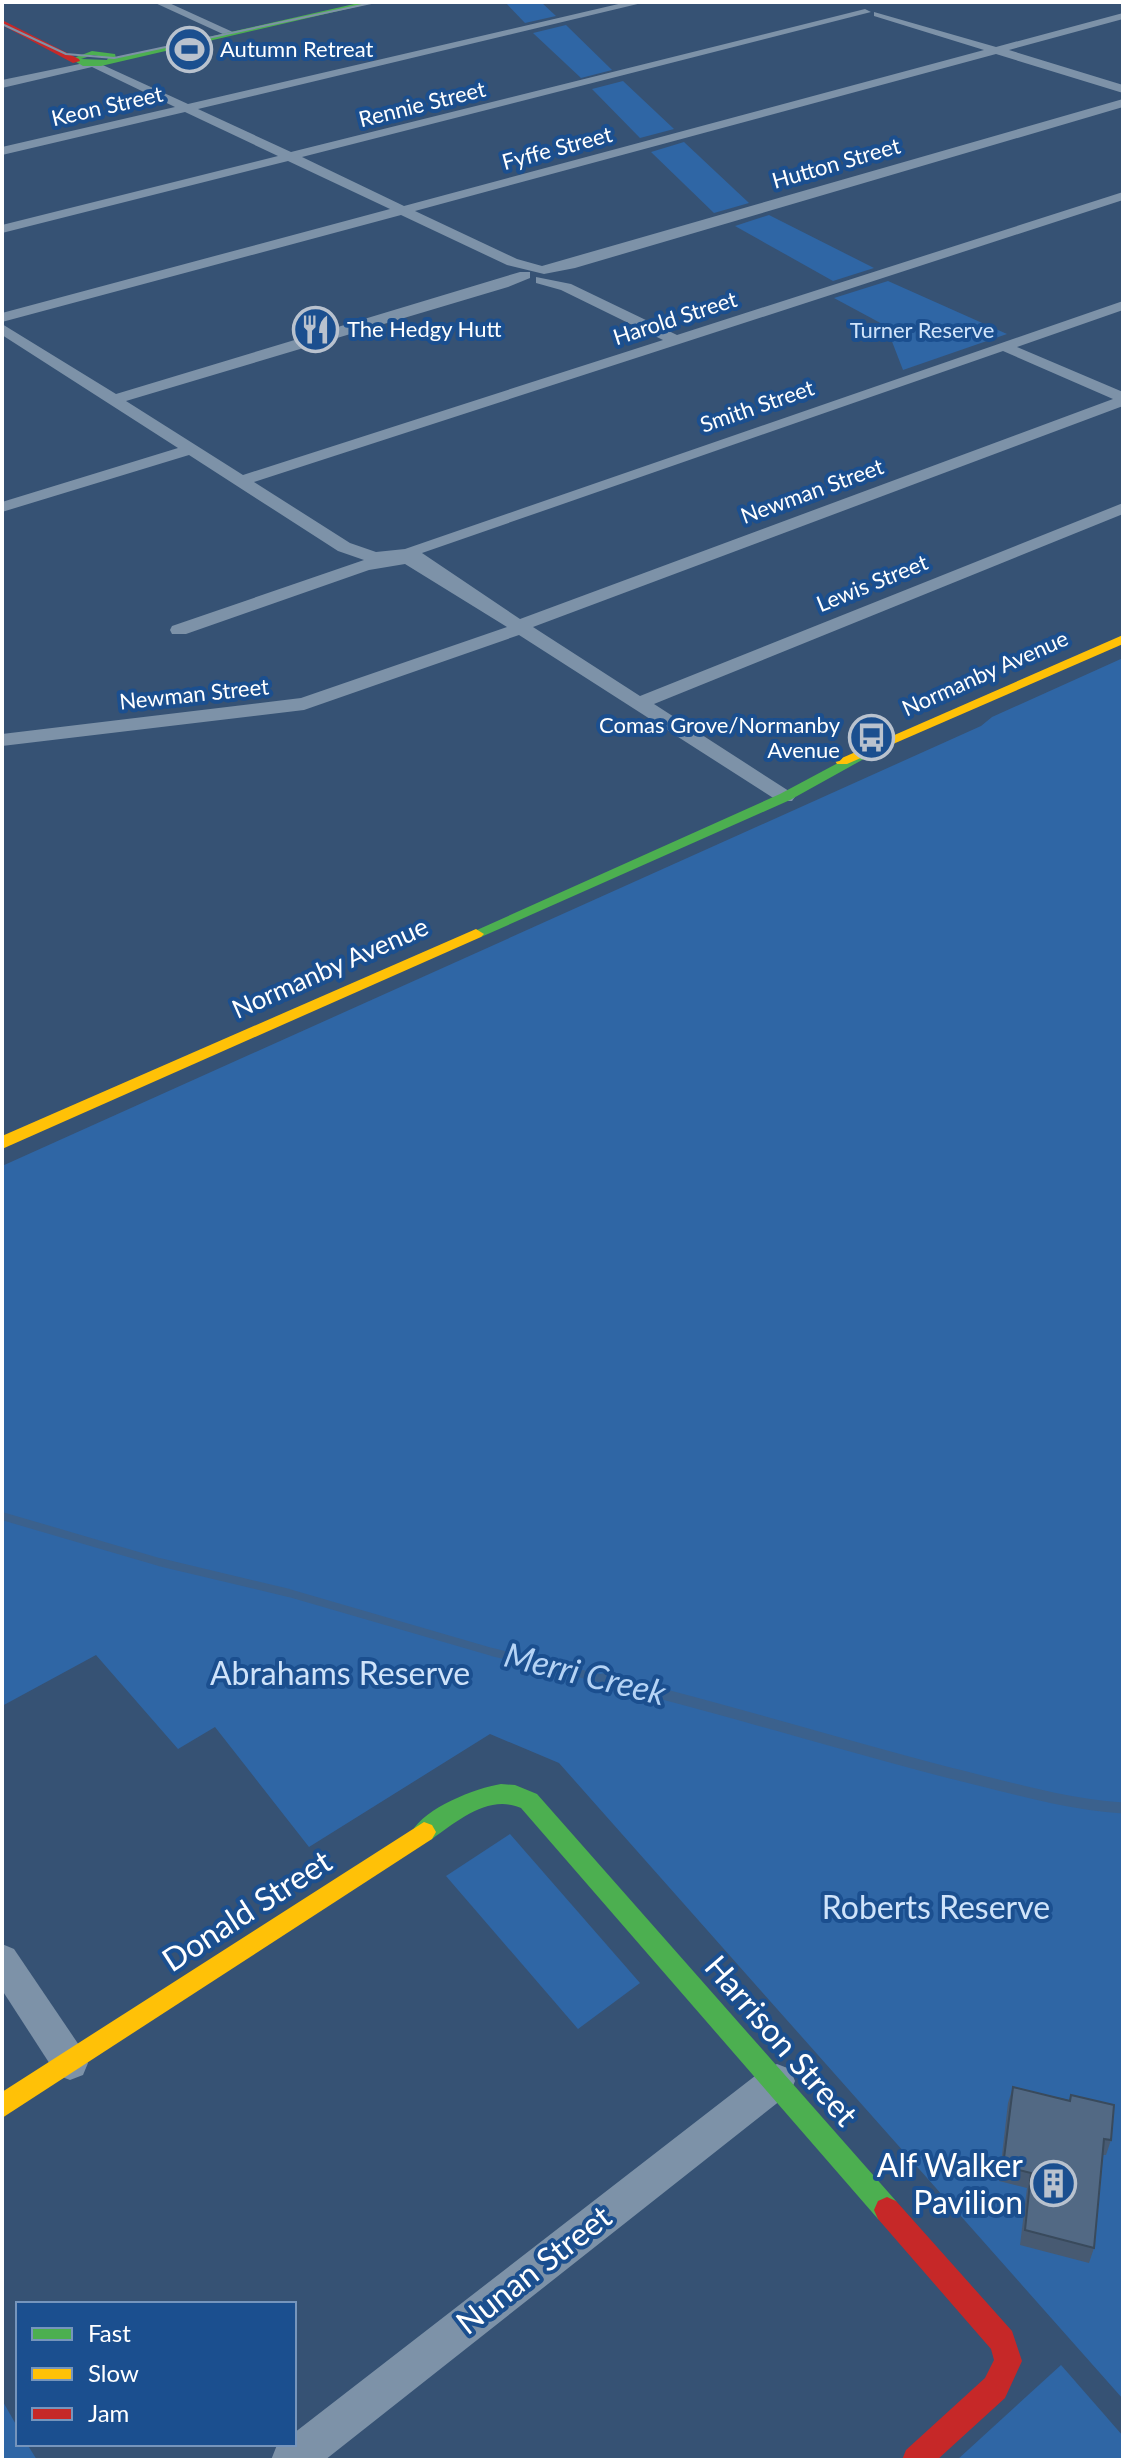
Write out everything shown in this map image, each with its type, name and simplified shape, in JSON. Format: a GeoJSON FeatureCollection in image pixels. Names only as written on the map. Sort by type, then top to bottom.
{"type":"FeatureCollection","features":[{"type":"Feature","properties":{"kind":"street"},"geometry":{"type":"LineString","coordinates":[[158,2],[229,33]]}},
{"type":"Feature","properties":{"kind":"street","name":"Keon Street"},"geometry":{"type":"LineString","coordinates":[[2,151],[641,2]]}},
{"type":"Feature","properties":{"kind":"street"},"geometry":{"type":"LineString","coordinates":[[2,84],[365,3]]}},
{"type":"Feature","properties":{"kind":"street"},"geometry":{"type":"LineString","coordinates":[[875,10],[998,50],[1120,96]]}},
{"type":"Feature","properties":{"kind":"street","name":"Rennie Street"},"geometry":{"type":"LineString","coordinates":[[2,229],[875,10]]}},
{"type":"Feature","properties":{"kind":"street","name":"Fyffe Street"},"geometry":{"type":"LineString","coordinates":[[2,318],[1123,16]]}},
{"type":"Feature","properties":{"kind":"street"},"geometry":{"type":"LineString","coordinates":[[4,25],[93,62],[677,341]]}},
{"type":"Feature","properties":{"kind":"street","name":"Hutton Street"},"geometry":{"type":"LineString","coordinates":[[115,399],[539,275],[1120,96]]}},
{"type":"Feature","properties":{"kind":"street","name":"Harold Street"},"geometry":{"type":"LineString","coordinates":[[240,481],[1123,196]]}},
{"type":"Feature","properties":{"kind":"street","name":"Smith Street"},"geometry":{"type":"LineString","coordinates":[[179,630],[370,561],[403,556],[1123,305]]}},
{"type":"Feature","properties":{"kind":"street"},"geometry":{"type":"LineString","coordinates":[[2,328],[370,561]]}},
{"type":"Feature","properties":{"kind":"street"},"geometry":{"type":"LineString","coordinates":[[1003,346],[1123,399]]}},
{"type":"Feature","properties":{"kind":"street","name":"Newman Street"},"geometry":{"type":"LineString","coordinates":[[2,740],[296,706],[520,627],[1123,399]]}},
{"type":"Feature","properties":{"kind":"street"},"geometry":{"type":"LineString","coordinates":[[2,507],[192,449]]}},
{"type":"Feature","properties":{"kind":"street","name":"Lewis Street"},"geometry":{"type":"LineString","coordinates":[[640,703],[1123,508]]}},
{"type":"Feature","properties":{"kind":"street"},"geometry":{"type":"LineString","coordinates":[[403,556],[429,569],[779,793]]}},
{"type":"Feature","properties":{"kind":"street","name":"Normanby Avenue"},"geometry":{"type":"LineString","coordinates":[[2,1143],[1123,639]]}},
{"type":"Feature","properties":{"kind":"street","name":"Donald Street"},"geometry":{"type":"LineString","coordinates":[[2,2106],[470,1802],[495,1793],[509,1792],[531,1802]]}},
{"type":"Feature","properties":{"kind":"street","name":"Harrison Street"},"geometry":{"type":"LineString","coordinates":[[531,1802],[1002,2341],[1008,2361],[995,2388],[916,2460]]}},
{"type":"Feature","properties":{"kind":"street"},"geometry":{"type":"LineString","coordinates":[[2,1960],[70,2063]]}},
{"type":"Feature","properties":{"kind":"street","name":"Nunan Street"},"geometry":{"type":"LineString","coordinates":[[292,2460],[777,2081]]}},
{"type":"Feature","properties":{"kind":"green space"},"geometry":{"type":"Polygon","coordinates":[[[505,2],[541,2],[556,16],[525,23],[505,2]]]}},
{"type":"Feature","properties":{"kind":"green space"},"geometry":{"type":"Polygon","coordinates":[[[566,25],[612,70],[581,78],[533,33],[566,25]]]}},
{"type":"Feature","properties":{"kind":"green space"},"geometry":{"type":"Polygon","coordinates":[[[623,81],[674,129],[640,138],[592,89],[623,81]]]}},
{"type":"Feature","properties":{"kind":"green space"},"geometry":{"type":"Polygon","coordinates":[[[684,142],[749,203],[714,213],[651,152],[684,142]]]}},
{"type":"Feature","properties":{"kind":"green space"},"geometry":{"type":"Polygon","coordinates":[[[769,215],[874,268],[833,281],[735,226],[769,215]]]}},
{"type":"Feature","properties":{"kind":"green space","name":"Turner Reserve"},"geometry":{"type":"Polygon","coordinates":[[[888,281],[1007,334],[903,370],[886,326],[834,298],[888,281]]]}},
{"type":"Feature","properties":{"kind":"green space"},"geometry":{"type":"Polygon","coordinates":[[[1123,658],[1123,2399],[559,1763],[490,1734],[309,1847],[215,1727],[178,1749],[96,1655],[2,1706],[2,1166],[981,726],[992,717],[1123,658]]]}},
{"type":"Feature","properties":{"kind":"green space"},"geometry":{"type":"Polygon","coordinates":[[[510,1834],[640,1983],[578,2029],[446,1876],[510,1834]]]}},
{"type":"Feature","properties":{"kind":"green space"},"geometry":{"type":"Polygon","coordinates":[[[1061,2365],[1123,2436],[1123,2460],[957,2460],[1061,2365]]]}},
{"type":"Feature","properties":{"kind":"green space"},"geometry":{"type":"Polygon","coordinates":[[[2,2400],[16,2424],[16,2446],[28,2446],[37,2460],[2,2460],[2,2400]]]}},
{"type":"Feature","properties":{"kind":"building","name":"Alf Walker Pavilion"},"geometry":{"type":"Polygon","coordinates":[[[1013,2087],[1070,2101],[1071,2095],[1114,2105],[1111,2140],[1104,2139],[1094,2248],[1025,2230],[1031,2173],[1003,2166],[1013,2087]]]}},
{"type":"Feature","properties":{"kind":"waterway","name":"Merri Creek"},"geometry":{"type":"LineString","coordinates":[[2,1516],[159,1562],[289,1593],[492,1652],[608,1680]]}},
{"type":"Feature","properties":{"kind":"waterway","name":"Merri Creek"},"geometry":{"type":"LineString","coordinates":[[603,1679],[608,1680]]}},
{"type":"Feature","properties":{"kind":"waterway","name":"Merri Creek"},"geometry":{"type":"LineString","coordinates":[[608,1680],[1015,1789],[1079,1803],[1123,1808]]}},
{"type":"Feature","properties":{"kind":"tram line"},"geometry":{"type":"LineString","coordinates":[[2,24],[66,54],[114,58],[376,2]]}},
{"type":"Feature","properties":{"kind":"traffic: fast"},"geometry":{"type":"LineString","coordinates":[[111,61],[112,56],[92,53],[75,59],[83,64],[101,64],[373,2]]}},
{"type":"Feature","properties":{"kind":"traffic: fast"},"geometry":{"type":"LineString","coordinates":[[476,934],[785,797],[866,752]]}},
{"type":"Feature","properties":{"kind":"traffic: fast"},"geometry":{"type":"LineString","coordinates":[[424,1832],[460,1808],[487,1796],[515,1795],[529,1801],[887,2210]]}},
{"type":"Feature","properties":{"kind":"traffic: slow"},"geometry":{"type":"LineString","coordinates":[[842,761],[1123,639]]}},
{"type":"Feature","properties":{"kind":"traffic: slow"},"geometry":{"type":"LineString","coordinates":[[2,1143],[476,934]]}},
{"type":"Feature","properties":{"kind":"traffic: slow"},"geometry":{"type":"LineString","coordinates":[[2,2106],[424,1832]]}},
{"type":"Feature","properties":{"kind":"traffic: jam"},"geometry":{"type":"LineString","coordinates":[[2,22],[76,61]]}},
{"type":"Feature","properties":{"kind":"traffic: jam"},"geometry":{"type":"LineString","coordinates":[[887,2210],[1002,2341],[1008,2361],[995,2388],[916,2460]]}},
{"type":"Feature","properties":{"kind":"place","name":"Autumn Retreat"},"geometry":{"type":"Point","coordinates":[189,49]}},
{"type":"Feature","properties":{"kind":"place","name":"The Hedgy Hutt"},"geometry":{"type":"Point","coordinates":[316,329]}},
{"type":"Feature","properties":{"kind":"place","name":"Comas Grove/Normanby Avenue"},"geometry":{"type":"Point","coordinates":[871,738]}},
{"type":"Feature","properties":{"kind":"place","name":"Alf Walker Pavilion"},"geometry":{"type":"Point","coordinates":[1054,2184]}},
{"type":"Feature","properties":{"kind":"park label","name":"Abrahams Reserve"},"geometry":{"type":"Point","coordinates":[340,1674]}},
{"type":"Feature","properties":{"kind":"park label","name":"Roberts Reserve"},"geometry":{"type":"Point","coordinates":[936,1908]}}]}
